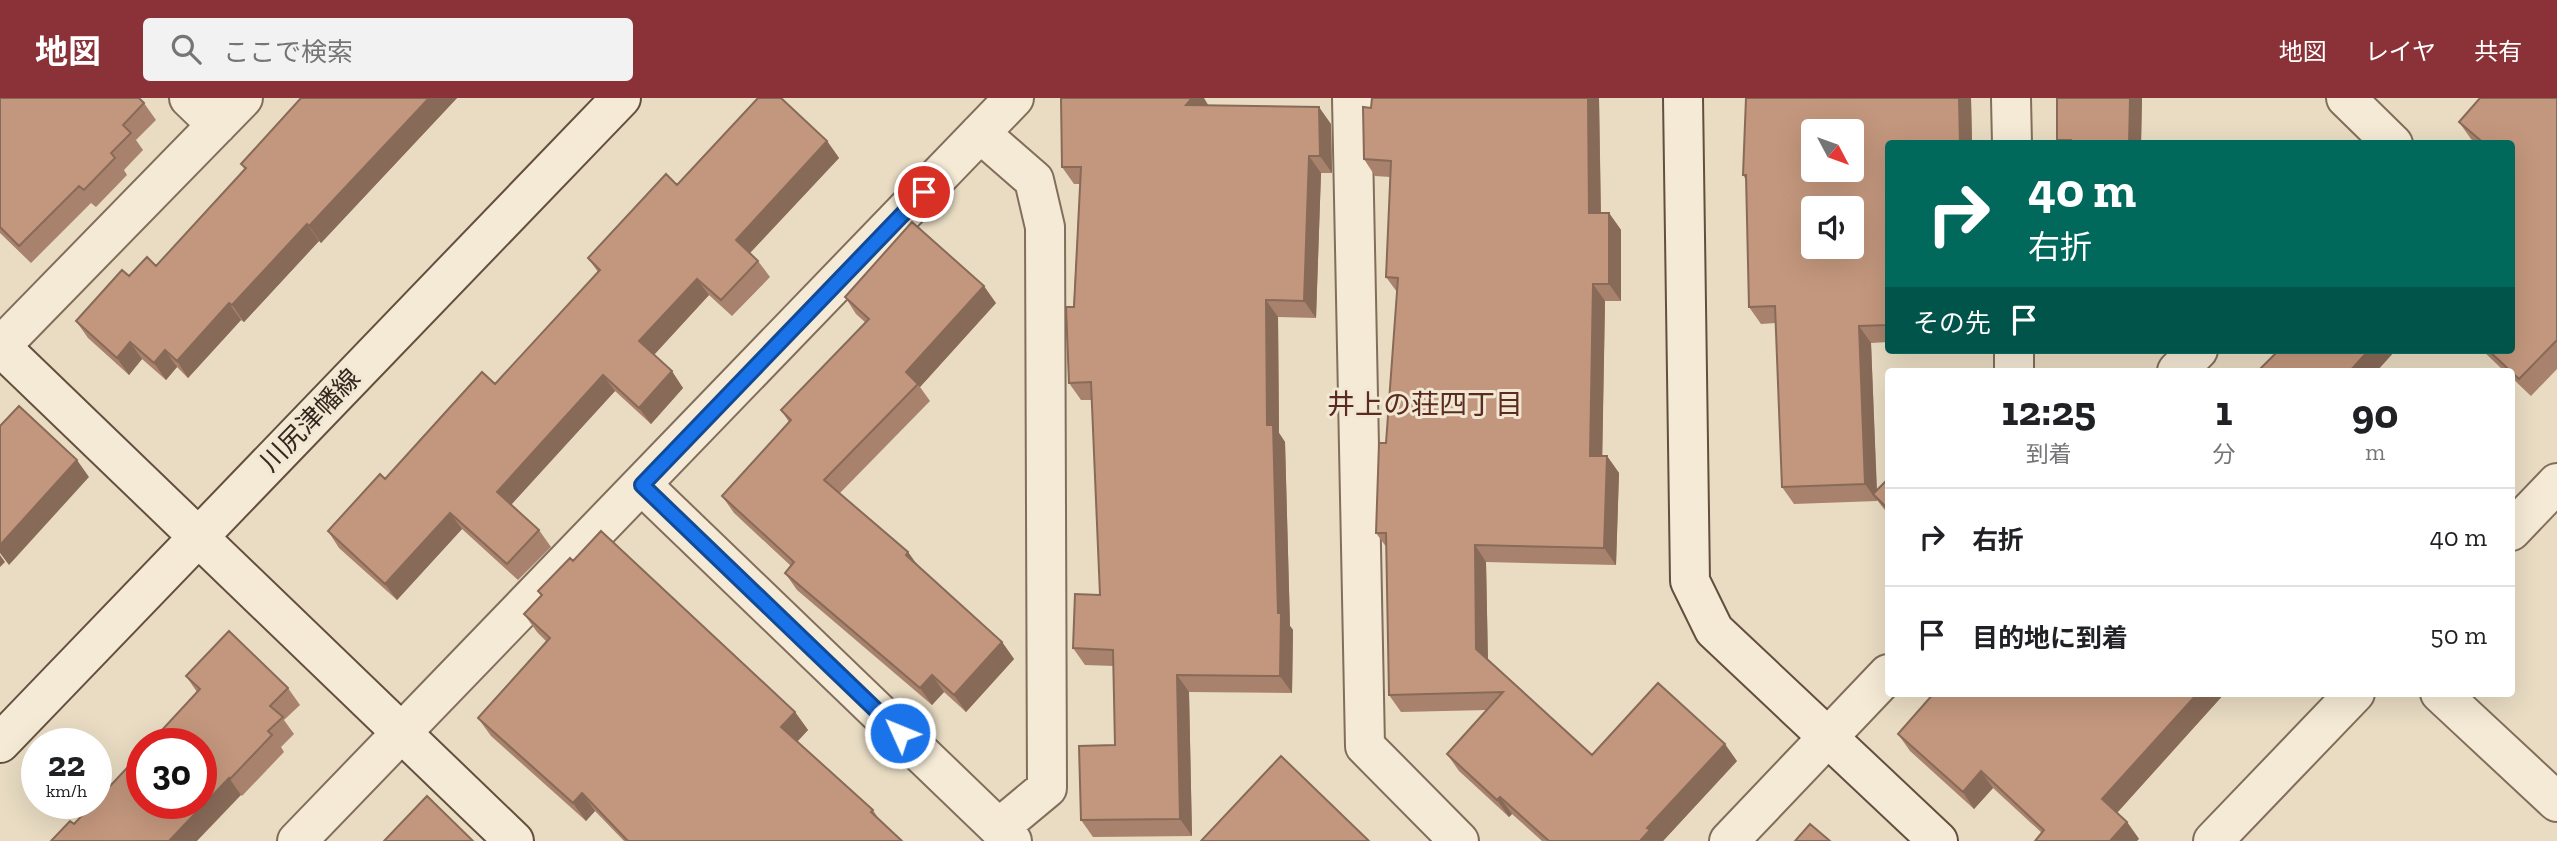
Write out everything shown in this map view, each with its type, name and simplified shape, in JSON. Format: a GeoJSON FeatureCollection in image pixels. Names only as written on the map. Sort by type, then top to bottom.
{"type":"FeatureCollection","features":[{"type":"Feature","properties":{"kind":"street"},"geometry":{"type":"LineString","coordinates":[[189,98],[217,125]]}},
{"type":"Feature","properties":{"kind":"street"},"geometry":{"type":"LineString","coordinates":[[243,98],[0,347],[514,841]]}},
{"type":"Feature","properties":{"kind":"street","name":"川尻津幡線"},"geometry":{"type":"LineString","coordinates":[[0,743],[621,98]]}},
{"type":"Feature","properties":{"kind":"street"},"geometry":{"type":"LineString","coordinates":[[297,841],[1014,98]]}},
{"type":"Feature","properties":{"kind":"street"},"geometry":{"type":"LineString","coordinates":[[1353,98],[1365,746],[1460,841]]}},
{"type":"Feature","properties":{"kind":"street"},"geometry":{"type":"LineString","coordinates":[[1683,98],[1690,580],[1714,630],[1938,841]]}},
{"type":"Feature","properties":{"kind":"street"},"geometry":{"type":"LineString","coordinates":[[2011,98],[2012,140]]}},
{"type":"Feature","properties":{"kind":"street"},"geometry":{"type":"LineString","coordinates":[[2346,98],[2389,140]]}},
{"type":"Feature","properties":{"kind":"street"},"geometry":{"type":"LineString","coordinates":[[642,485],[1005,834],[1047,788],[1045,227],[1034,180],[980,133]]}},
{"type":"Feature","properties":{"kind":"street"},"geometry":{"type":"LineString","coordinates":[[2181,368],[2193,354]]}},
{"type":"Feature","properties":{"kind":"street"},"geometry":{"type":"LineString","coordinates":[[2515,527],[2557,483]]}},
{"type":"Feature","properties":{"kind":"street"},"geometry":{"type":"LineString","coordinates":[[1729,841],[1885,677]]}},
{"type":"Feature","properties":{"kind":"street"},"geometry":{"type":"LineString","coordinates":[[2213,841],[2351,697]]}},
{"type":"Feature","properties":{"kind":"street"},"geometry":{"type":"LineString","coordinates":[[2444,697],[2557,802]]}},
{"type":"Feature","properties":{"kind":"building"},"geometry":{"type":"Polygon","coordinates":[[[0,98],[139,98],[144,103],[123,125],[131,133],[111,153],[115,158],[84,190],[79,186],[19,246],[0,227],[0,98]]]}},
{"type":"Feature","properties":{"kind":"building"},"geometry":{"type":"Polygon","coordinates":[[[301,98],[429,98],[232,305],[229,303],[177,361],[165,350],[154,363],[130,342],[117,358],[76,321],[122,270],[129,276],[147,257],[156,266],[246,168],[241,164],[301,98]]]}},
{"type":"Feature","properties":{"kind":"building"},"geometry":{"type":"Polygon","coordinates":[[[758,98],[781,98],[827,141],[736,240],[758,261],[721,300],[697,279],[639,341],[672,371],[639,408],[603,375],[497,492],[539,530],[507,564],[450,513],[385,584],[328,531],[380,474],[385,479],[482,372],[495,384],[600,270],[588,258],[666,174],[677,185],[758,98]]]}},
{"type":"Feature","properties":{"kind":"building"},"geometry":{"type":"Polygon","coordinates":[[[1061,98],[1192,98],[1186,105],[1319,107],[1320,156],[1309,156],[1304,301],[1266,300],[1267,425],[1273,425],[1278,613],[1281,613],[1280,676],[1177,675],[1180,819],[1081,820],[1079,746],[1115,745],[1113,650],[1073,648],[1075,594],[1100,595],[1091,382],[1069,383],[1066,307],[1074,307],[1081,167],[1062,167],[1061,98]]]}},
{"type":"Feature","properties":{"kind":"building"},"geometry":{"type":"Polygon","coordinates":[[[1372,98],[1588,98],[1589,213],[1609,213],[1609,284],[1593,284],[1590,456],[1607,456],[1604,548],[1475,545],[1476,649],[1592,755],[1658,683],[1725,744],[1647,828],[1650,830],[1640,841],[1549,841],[1500,797],[1497,800],[1447,754],[1503,692],[1389,695],[1386,533],[1376,533],[1379,443],[1386,443],[1398,278],[1386,277],[1391,161],[1364,159],[1363,107],[1371,108],[1372,98]]]}},
{"type":"Feature","properties":{"kind":"building"},"geometry":{"type":"Polygon","coordinates":[[[1746,98],[1959,98],[1960,140],[1885,140],[1885,325],[1859,326],[1865,484],[1782,487],[1775,306],[1749,307],[1746,175],[1743,175],[1746,98]]]}},
{"type":"Feature","properties":{"kind":"building"},"geometry":{"type":"Polygon","coordinates":[[[2057,98],[2130,98],[2129,140],[2057,140],[2057,98]]]}},
{"type":"Feature","properties":{"kind":"building"},"geometry":{"type":"Polygon","coordinates":[[[2480,98],[2557,98],[2557,340],[2519,379],[2515,375],[2515,368],[2507,368],[2492,354],[2515,354],[2515,140],[2480,140],[2459,122],[2480,98]]]}},
{"type":"Feature","properties":{"kind":"building"},"geometry":{"type":"Polygon","coordinates":[[[912,222],[984,286],[906,372],[918,384],[824,480],[908,552],[906,555],[1002,642],[954,695],[932,675],[920,688],[785,573],[794,562],[722,496],[791,420],[781,410],[869,319],[845,297],[912,222]]]}},
{"type":"Feature","properties":{"kind":"building"},"geometry":{"type":"Polygon","coordinates":[[[2275,354],[2365,354],[2353,368],[2261,368],[2275,354]]]}},
{"type":"Feature","properties":{"kind":"building"},"geometry":{"type":"Polygon","coordinates":[[[19,406],[77,460],[0,545],[0,426],[19,406]]]}},
{"type":"Feature","properties":{"kind":"building"},"geometry":{"type":"Polygon","coordinates":[[[1885,482],[1885,506],[1873,494],[1885,482]]]}},
{"type":"Feature","properties":{"kind":"building"},"geometry":{"type":"Polygon","coordinates":[[[601,531],[795,712],[781,727],[873,810],[871,812],[902,841],[628,841],[582,793],[573,803],[478,718],[550,638],[524,614],[542,595],[538,591],[570,558],[573,561],[601,531]]]}},
{"type":"Feature","properties":{"kind":"building"},"geometry":{"type":"Polygon","coordinates":[[[229,631],[288,688],[270,706],[283,717],[268,731],[272,735],[217,791],[217,728],[164,728],[200,689],[186,676],[229,631]]]}},
{"type":"Feature","properties":{"kind":"building"},"geometry":{"type":"Polygon","coordinates":[[[1930,697],[2194,697],[2102,799],[2127,822],[2110,841],[2035,841],[2044,830],[1981,771],[1963,792],[1898,734],[1930,697]]]}},
{"type":"Feature","properties":{"kind":"building"},"geometry":{"type":"Polygon","coordinates":[[[1281,756],[1369,841],[1201,841],[1281,756]]]}},
{"type":"Feature","properties":{"kind":"building"},"geometry":{"type":"Polygon","coordinates":[[[126,769],[126,819],[190,819],[169,841],[51,841],[70,821],[74,824],[79,819],[112,819],[112,784],[126,769]]]}},
{"type":"Feature","properties":{"kind":"building"},"geometry":{"type":"Polygon","coordinates":[[[427,796],[473,841],[384,841],[427,796]]]}},
{"type":"Feature","properties":{"kind":"building"},"geometry":{"type":"Polygon","coordinates":[[[1810,824],[1830,841],[1795,841],[1810,824]]]}},
{"type":"Feature","properties":{"kind":"district","name":"井上の荘四丁目"},"geometry":{"type":"Point","coordinates":[1425,404]}},
{"type":"Feature","properties":{"kind":"route"},"geometry":{"type":"LineString","coordinates":[[900,733],[642,485],[924,192]]}}]}
